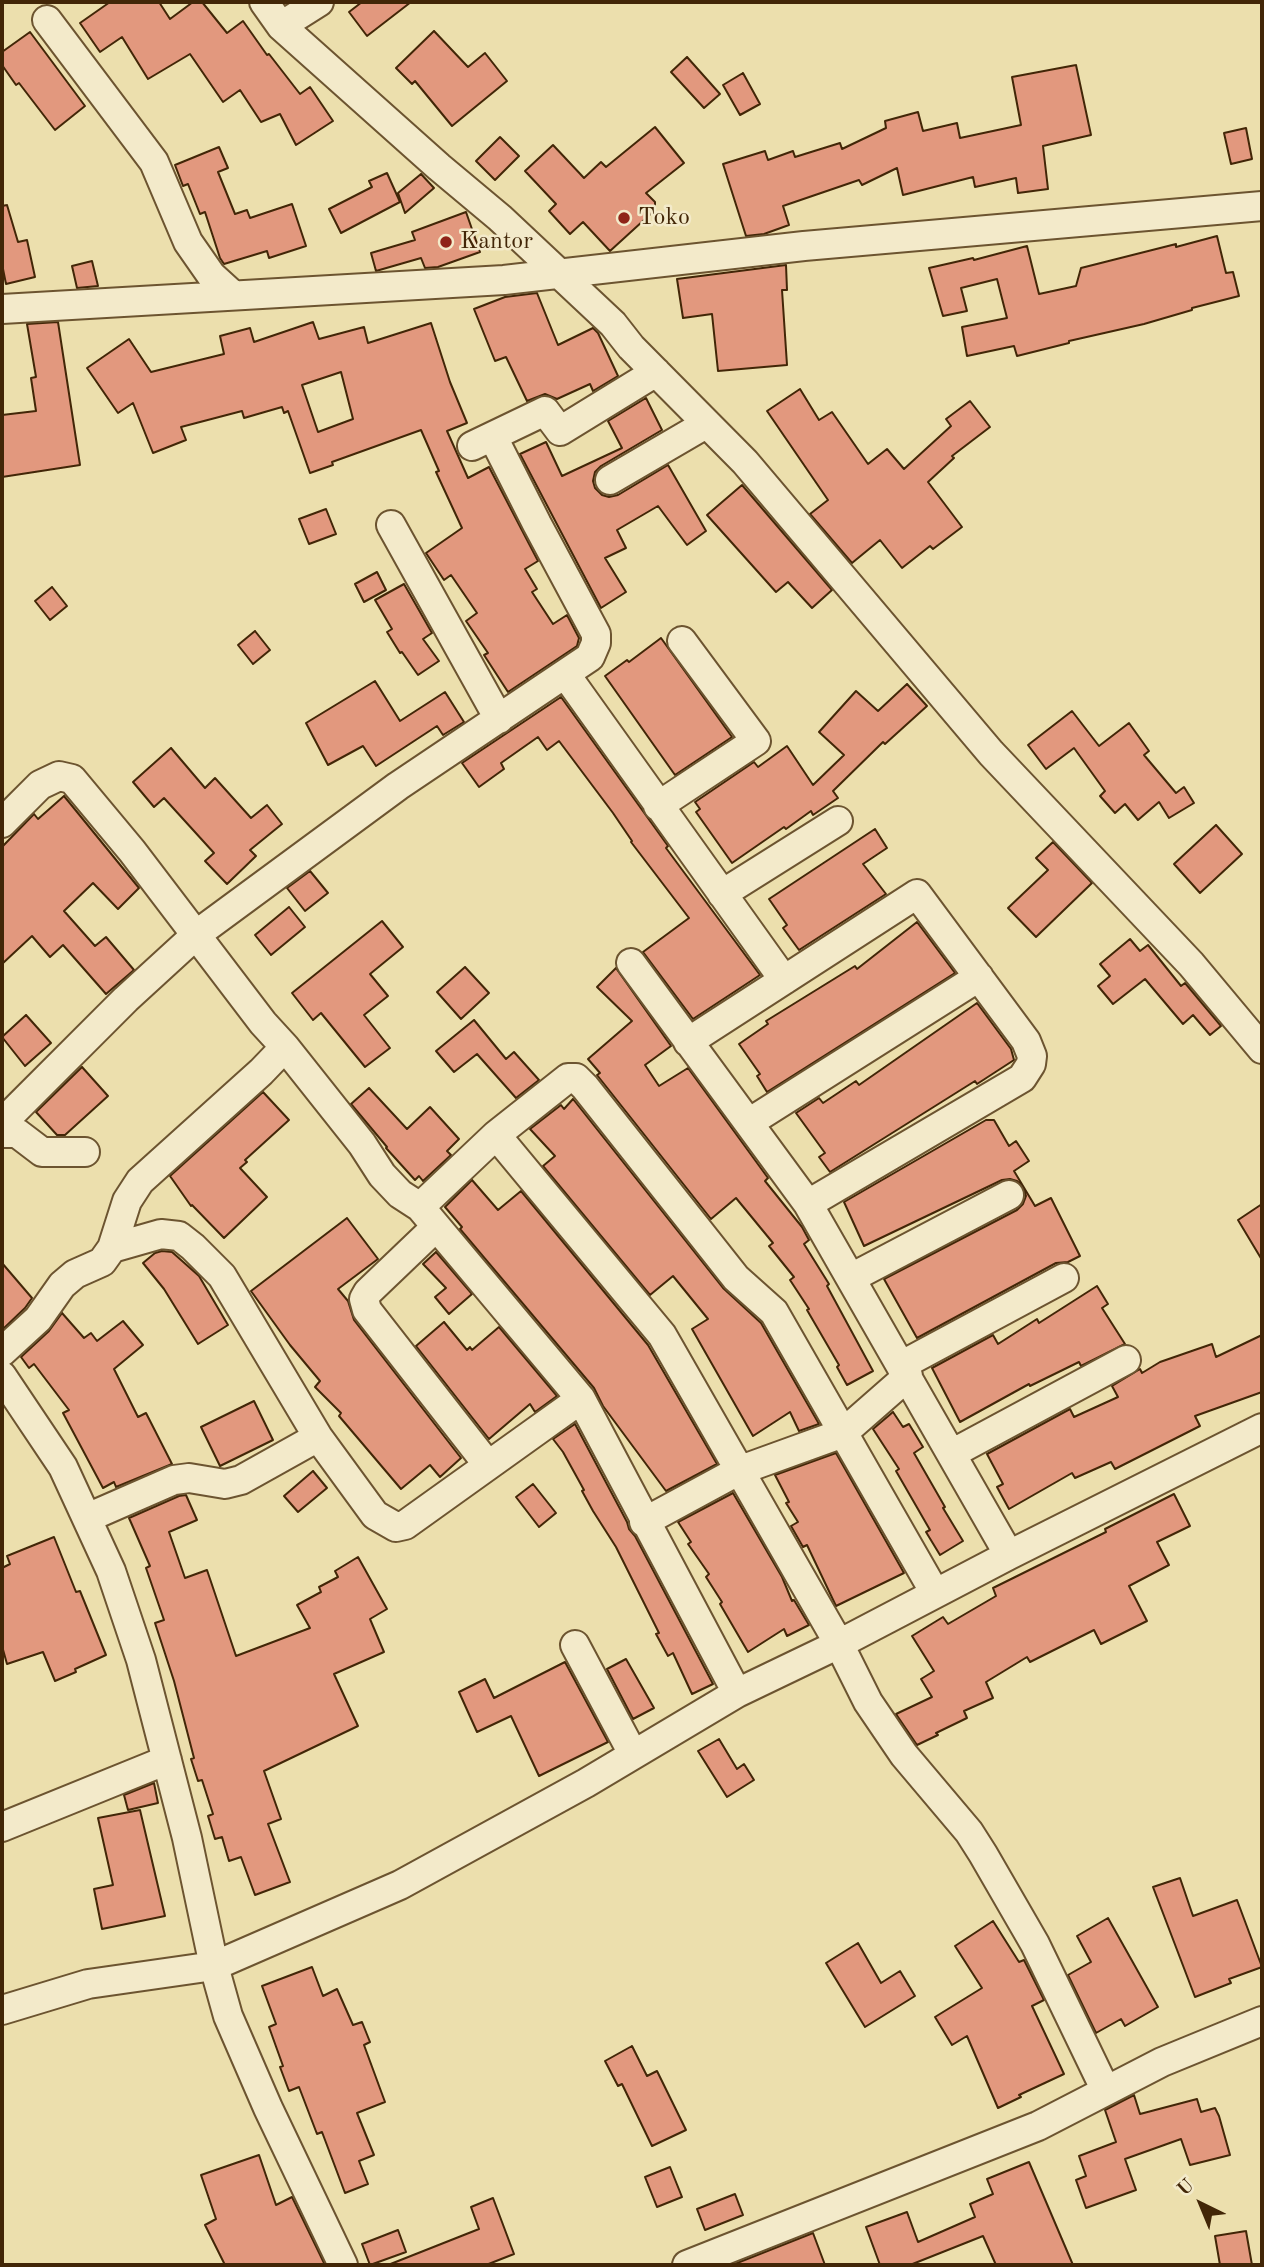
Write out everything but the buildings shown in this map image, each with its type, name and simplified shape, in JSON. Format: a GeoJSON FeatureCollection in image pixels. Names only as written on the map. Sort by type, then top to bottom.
{"type":"FeatureCollection","features":[{"type":"Feature","properties":{"kind":"street"},"geometry":{"type":"LineString","coordinates":[[264,2],[281,26],[500,218],[613,324],[631,347],[745,462],[991,753],[1191,964],[1262,1049]]}},
{"type":"Feature","properties":{"kind":"street"},"geometry":{"type":"LineString","coordinates":[[281,26],[319,2]]}},
{"type":"Feature","properties":{"kind":"street"},"geometry":{"type":"LineString","coordinates":[[47,20],[154,162],[188,242],[211,275],[233,295]]}},
{"type":"Feature","properties":{"kind":"street"},"geometry":{"type":"LineString","coordinates":[[2,309],[492,281],[804,246],[1262,206]]}},
{"type":"Feature","properties":{"kind":"street"},"geometry":{"type":"LineString","coordinates":[[492,281],[505,267],[511,250],[500,218]]}},
{"type":"Feature","properties":{"kind":"street"},"geometry":{"type":"LineString","coordinates":[[2,1123],[126,999],[197,934],[398,786],[590,657],[596,643],[596,634],[537,524],[483,441],[545,411],[560,432],[656,372]]}},
{"type":"Feature","properties":{"kind":"street"},"geometry":{"type":"LineString","coordinates":[[610,480],[706,424]]}},
{"type":"Feature","properties":{"kind":"street"},"geometry":{"type":"LineString","coordinates":[[391,525],[499,719]]}},
{"type":"Feature","properties":{"kind":"street"},"geometry":{"type":"LineString","coordinates":[[658,806],[756,741],[682,641]]}},
{"type":"Feature","properties":{"kind":"street"},"geometry":{"type":"LineString","coordinates":[[566,675],[784,980]]}},
{"type":"Feature","properties":{"kind":"street"},"geometry":{"type":"LineString","coordinates":[[2,823],[40,785],[59,776],[72,779],[197,934],[263,1023],[362,1144],[382,1175],[428,1217],[581,1399],[737,1693]]}},
{"type":"Feature","properties":{"kind":"street"},"geometry":{"type":"LineString","coordinates":[[722,894],[838,821]]}},
{"type":"Feature","properties":{"kind":"street"},"geometry":{"type":"LineString","coordinates":[[688,1042],[917,894],[979,977],[1026,1041],[1032,1056],[1031,1064],[1022,1078],[808,1204]]}},
{"type":"Feature","properties":{"kind":"street"},"geometry":{"type":"LineString","coordinates":[[631,963],[808,1204],[1009,1555]]}},
{"type":"Feature","properties":{"kind":"street"},"geometry":{"type":"LineString","coordinates":[[750,1122],[979,977]]}},
{"type":"Feature","properties":{"kind":"street"},"geometry":{"type":"LineString","coordinates":[[2,1352],[38,1318],[62,1285],[75,1274],[102,1262],[112,1248],[127,1201],[141,1181],[285,1047]]}},
{"type":"Feature","properties":{"kind":"street"},"geometry":{"type":"LineString","coordinates":[[488,1465],[367,1310],[364,1299],[496,1135],[568,1078],[576,1078],[736,1278],[774,1312],[935,1593]]}},
{"type":"Feature","properties":{"kind":"street"},"geometry":{"type":"LineString","coordinates":[[2,1133],[17,1133],[42,1152],[85,1152]]}},
{"type":"Feature","properties":{"kind":"street"},"geometry":{"type":"LineString","coordinates":[[496,1135],[662,1335],[838,1644],[868,1702],[904,1755],[983,1854],[1035,1944],[1106,2091]]}},
{"type":"Feature","properties":{"kind":"street"},"geometry":{"type":"LineString","coordinates":[[851,1278],[1007,1201]]}},
{"type":"Feature","properties":{"kind":"street"},"geometry":{"type":"LineString","coordinates":[[112,1248],[161,1234],[179,1236],[193,1247],[222,1276],[318,1437],[375,1515],[396,1527],[405,1525],[581,1399]]}},
{"type":"Feature","properties":{"kind":"street"},"geometry":{"type":"LineString","coordinates":[[644,1522],[738,1471],[838,1426],[905,1371],[1059,1284]]}},
{"type":"Feature","properties":{"kind":"street"},"geometry":{"type":"LineString","coordinates":[[953,1453],[1123,1367]]}},
{"type":"Feature","properties":{"kind":"street"},"geometry":{"type":"LineString","coordinates":[[2,1376],[63,1467],[111,1571],[141,1660],[187,1838],[228,2017],[343,2265]]}},
{"type":"Feature","properties":{"kind":"street"},"geometry":{"type":"LineString","coordinates":[[1009,1555],[1262,1420]]}},
{"type":"Feature","properties":{"kind":"street"},"geometry":{"type":"LineString","coordinates":[[215,1966],[304,1922],[737,1693],[1262,1428]]}},
{"type":"Feature","properties":{"kind":"street"},"geometry":{"type":"LineString","coordinates":[[87,1518],[174,1480],[189,1478],[225,1484],[241,1480],[318,1437]]}},
{"type":"Feature","properties":{"kind":"street"},"geometry":{"type":"LineString","coordinates":[[575,1645],[633,1754]]}},
{"type":"Feature","properties":{"kind":"street"},"geometry":{"type":"LineString","coordinates":[[2,2010],[88,1983],[215,1966],[400,1885],[586,1783],[737,1693]]}},
{"type":"Feature","properties":{"kind":"street"},"geometry":{"type":"LineString","coordinates":[[2,1827],[167,1760]]}},
{"type":"Feature","properties":{"kind":"street"},"geometry":{"type":"LineString","coordinates":[[687,2265],[1038,2126],[1163,2062],[1262,2021]]}},
{"type":"Feature","properties":{"kind":"place","name":"Toko"},"geometry":{"type":"Point","coordinates":[624,218]}},
{"type":"Feature","properties":{"kind":"place","name":"Kantor"},"geometry":{"type":"Point","coordinates":[446,242]}}]}
